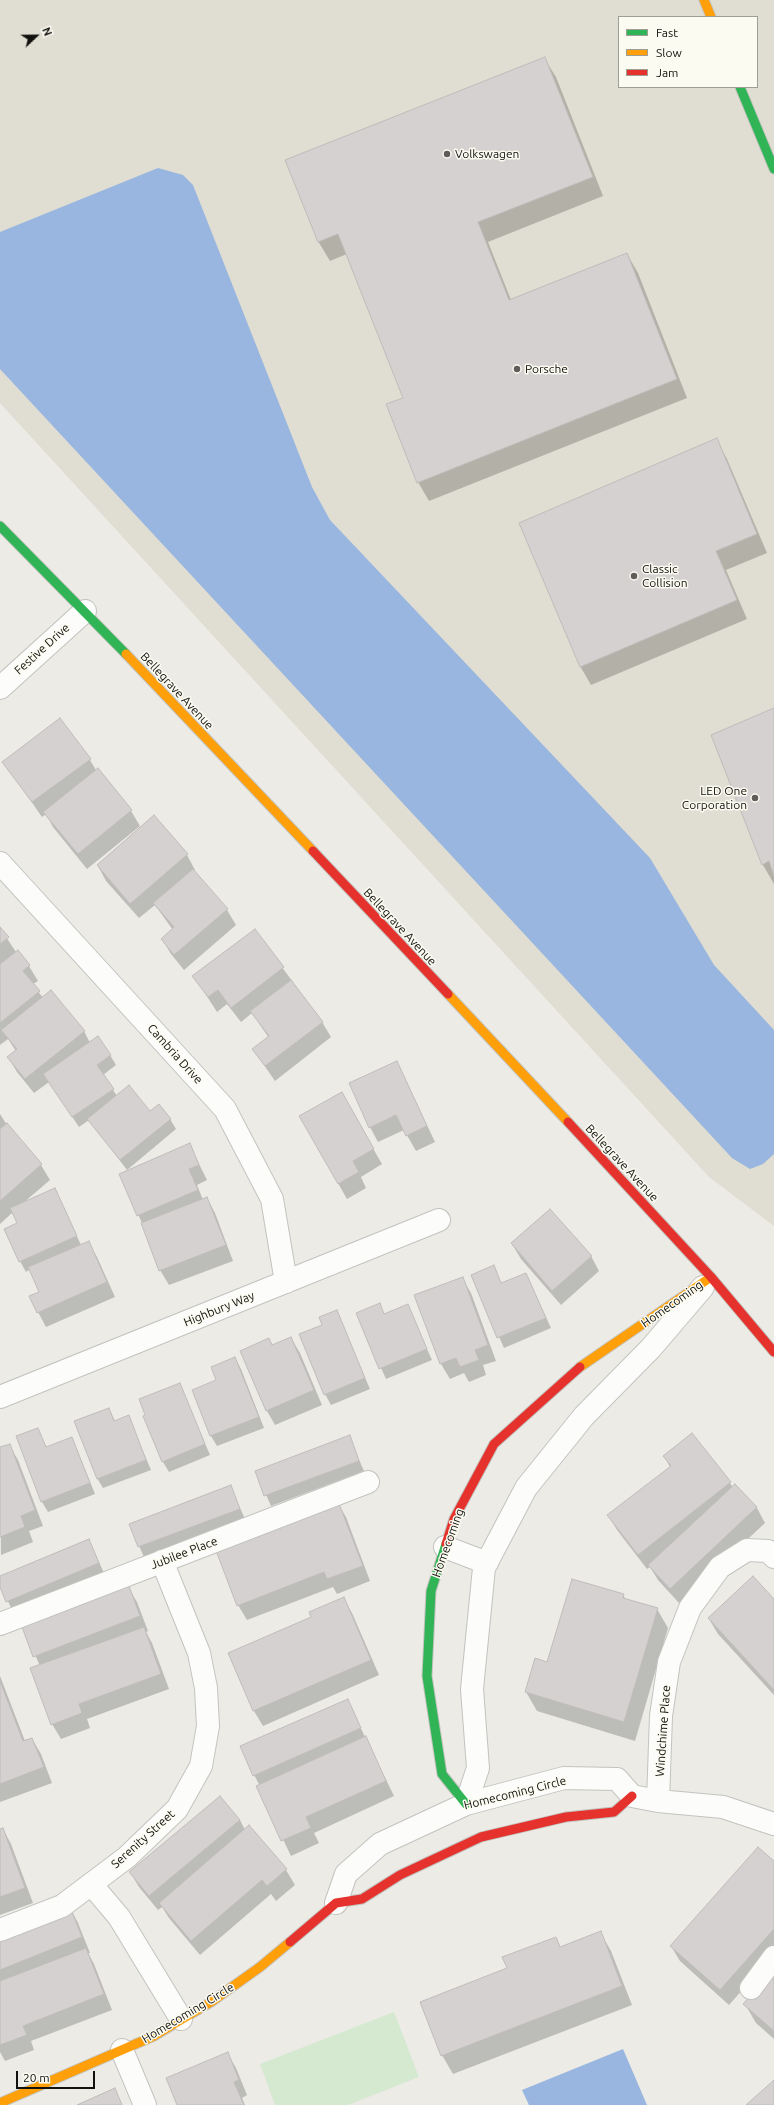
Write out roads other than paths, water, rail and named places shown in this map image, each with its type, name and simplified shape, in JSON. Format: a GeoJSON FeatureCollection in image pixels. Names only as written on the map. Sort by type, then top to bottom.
{"type":"FeatureCollection","features":[{"type":"Feature","properties":{"kind":"street"},"geometry":{"type":"LineString","coordinates":[[704,0],[711,16]]}},
{"type":"Feature","properties":{"kind":"street"},"geometry":{"type":"LineString","coordinates":[[740,88],[774,169]]}},
{"type":"Feature","properties":{"kind":"street","name":"Bellegrave Avenue"},"geometry":{"type":"LineString","coordinates":[[0,526],[85,611],[508,1057],[711,1277],[774,1352]]}},
{"type":"Feature","properties":{"kind":"street","name":"Festive Drive"},"geometry":{"type":"LineString","coordinates":[[0,688],[85,611]]}},
{"type":"Feature","properties":{"kind":"street","name":"Cambria Drive"},"geometry":{"type":"LineString","coordinates":[[0,863],[225,1109],[272,1199],[286,1282]]}},
{"type":"Feature","properties":{"kind":"street","name":"Highbury Way"},"geometry":{"type":"LineString","coordinates":[[1,1394],[439,1220]]}},
{"type":"Feature","properties":{"kind":"street","name":"Homecoming"},"geometry":{"type":"LineString","coordinates":[[466,1804],[442,1774],[427,1676],[431,1591],[454,1519],[494,1444],[570,1374],[711,1277]]}},
{"type":"Feature","properties":{"kind":"street","name":"Homecoming"},"geometry":{"type":"LineString","coordinates":[[466,1804],[478,1768],[472,1689],[484,1568],[526,1488],[584,1416],[651,1348],[711,1277]]}},
{"type":"Feature","properties":{"kind":"street","name":"Jubilee Place"},"geometry":{"type":"LineString","coordinates":[[0,1624],[368,1482]]}},
{"type":"Feature","properties":{"kind":"street"},"geometry":{"type":"LineString","coordinates":[[445,1547],[487,1563]]}},
{"type":"Feature","properties":{"kind":"street","name":"Windchime Place"},"geometry":{"type":"LineString","coordinates":[[658,1801],[661,1716],[669,1662],[690,1608],[720,1567],[747,1550],[768,1551],[774,1557]]}},
{"type":"Feature","properties":{"kind":"street","name":"Serenity Street"},"geometry":{"type":"LineString","coordinates":[[0,1930],[62,1906],[127,1857],[177,1809],[201,1766],[208,1726],[206,1688],[199,1653],[162,1561]]}},
{"type":"Feature","properties":{"kind":"street","name":"Homecoming Circle"},"geometry":{"type":"LineString","coordinates":[[0,2103],[154,2036],[212,2002],[260,1967],[336,1904],[362,1899],[400,1875],[481,1837],[566,1817],[614,1812],[632,1796],[617,1779],[564,1778],[466,1804],[380,1844],[366,1854],[346,1874],[336,1904]]}},
{"type":"Feature","properties":{"kind":"street"},"geometry":{"type":"LineString","coordinates":[[632,1796],[658,1801],[723,1807],[774,1824]]}},
{"type":"Feature","properties":{"kind":"street"},"geometry":{"type":"LineString","coordinates":[[91,1884],[119,1918],[181,2019]]}},
{"type":"Feature","properties":{"kind":"street"},"geometry":{"type":"LineString","coordinates":[[751,1988],[774,1957]]}},
{"type":"Feature","properties":{"kind":"street"},"geometry":{"type":"LineString","coordinates":[[122,2050],[145,2105]]}},
{"type":"Feature","properties":{"kind":"water"},"geometry":{"type":"Polygon","coordinates":[[[158,168],[183,175],[193,185],[312,487],[330,520],[650,858],[714,965],[774,1030],[774,1154],[763,1164],[750,1169],[732,1158],[0,369],[0,232],[158,168]]]}},
{"type":"Feature","properties":{"kind":"water"},"geometry":{"type":"Polygon","coordinates":[[[623,2049],[647,2105],[529,2105],[522,2090],[623,2049]]]}},
{"type":"Feature","properties":{"kind":"place","name":"Volkswagen"},"geometry":{"type":"Point","coordinates":[447,154]}},
{"type":"Feature","properties":{"kind":"place","name":"Porsche"},"geometry":{"type":"Point","coordinates":[517,369]}},
{"type":"Feature","properties":{"kind":"place","name":"Classic Collision"},"geometry":{"type":"Point","coordinates":[634,576]}},
{"type":"Feature","properties":{"kind":"place","name":"LED One Corporation"},"geometry":{"type":"Point","coordinates":[755,798]}}]}
